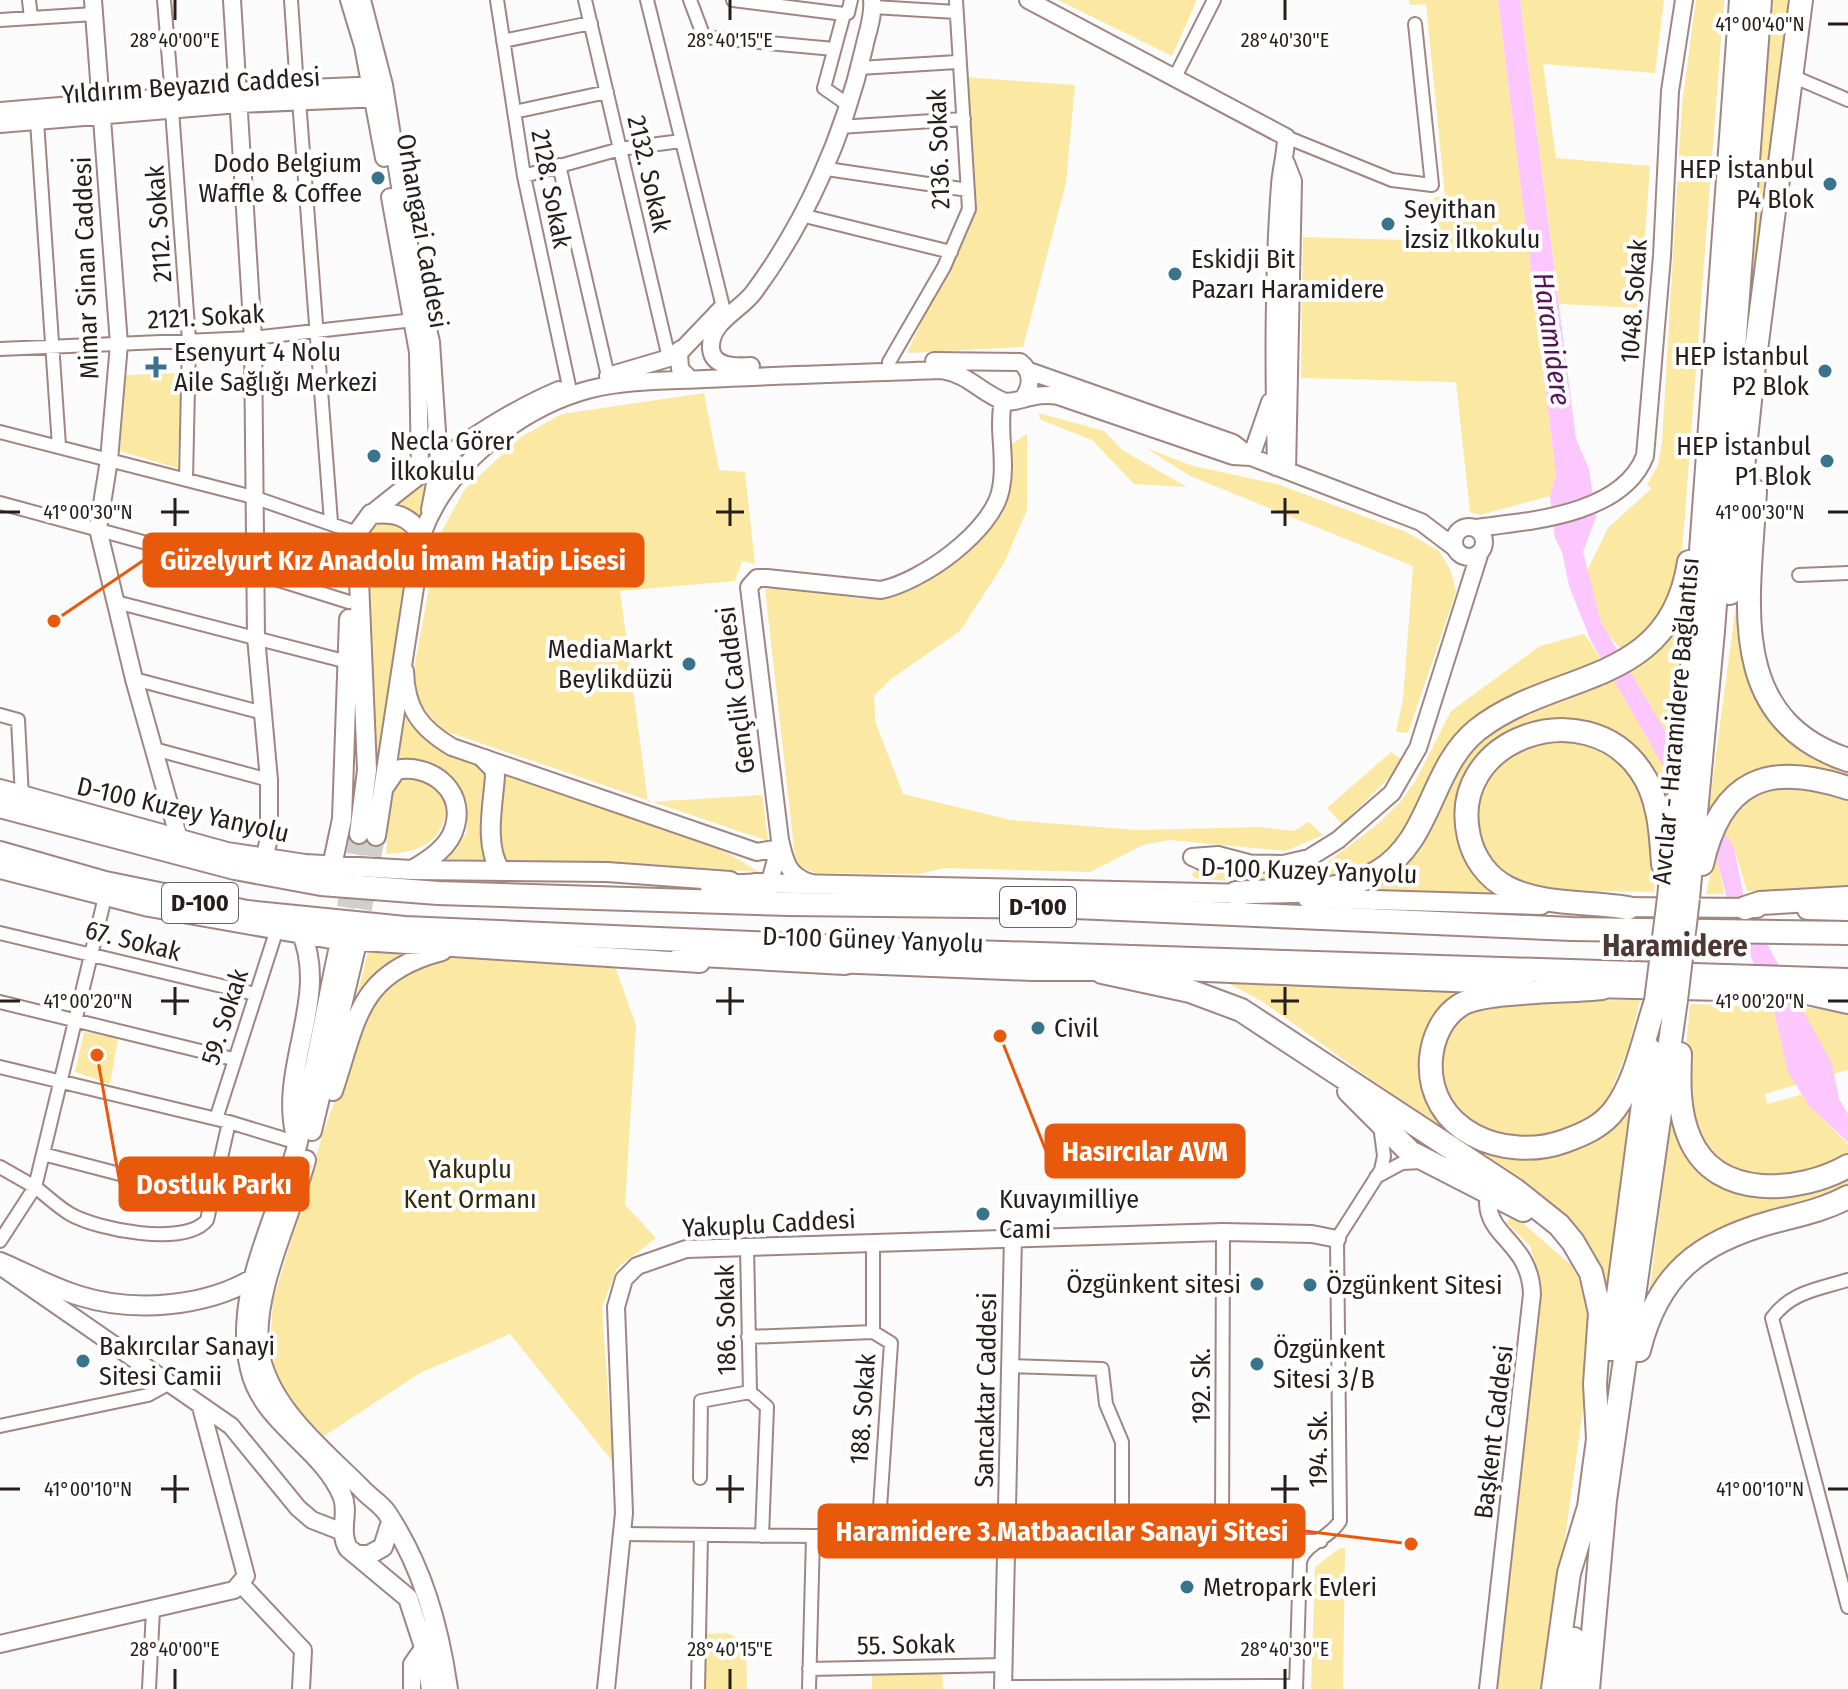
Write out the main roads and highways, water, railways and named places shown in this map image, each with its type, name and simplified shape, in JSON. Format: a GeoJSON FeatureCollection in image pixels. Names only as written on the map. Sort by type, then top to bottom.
{"type":"FeatureCollection","features":[{"type":"Feature","properties":{"kind":"highway"},"geometry":{"type":"LineString","coordinates":[[1728,169],[1723,125],[1730,0]]}},
{"type":"Feature","properties":{"kind":"highway","name":"Avcılar - Haramidere Bağlantısı"},"geometry":{"type":"LineString","coordinates":[[1679,898],[1690,685],[1741,0]]}},
{"type":"Feature","properties":{"kind":"highway","name":"Avcılar - Haramidere Bağlantısı"},"geometry":{"type":"LineString","coordinates":[[1606,1441],[1679,898],[1700,776],[1760,0]]}},
{"type":"Feature","properties":{"kind":"highway"},"geometry":{"type":"LineString","coordinates":[[1700,776],[1722,671],[1752,381],[1801,0]]}},
{"type":"Feature","properties":{"kind":"highway"},"geometry":{"type":"LineString","coordinates":[[1768,272],[1752,551],[1752,659],[1761,689],[1781,719],[1817,747],[1848,760]]}},
{"type":"Feature","properties":{"kind":"highway"},"geometry":{"type":"LineString","coordinates":[[1236,893],[1330,890],[1376,874],[1395,860],[1416,834],[1446,767],[1476,731],[1515,708],[1605,673],[1649,643],[1682,592],[1690,551],[1698,472],[1708,439]]}},
{"type":"Feature","properties":{"kind":"highway"},"geometry":{"type":"LineString","coordinates":[[1628,908],[1532,897],[1507,887],[1485,869],[1472,847],[1467,806],[1476,778],[1496,754],[1530,733],[1554,729],[1595,736],[1629,756],[1651,791],[1679,898]]}},
{"type":"Feature","properties":{"kind":"highway"},"geometry":{"type":"LineString","coordinates":[[1679,898],[1712,829],[1734,794],[1747,786],[1782,778],[1820,780],[1848,788]]}},
{"type":"Feature","properties":{"kind":"highway","name":"D-100"},"geometry":{"type":"LineString","coordinates":[[0,806],[235,868],[321,884],[371,888],[535,897],[1089,908],[1572,929],[1848,933]]}},
{"type":"Feature","properties":{"kind":"highway","name":"D-100"},"geometry":{"type":"LineString","coordinates":[[0,853],[105,883],[247,912],[473,939],[753,941],[911,950],[1848,980]]}},
{"type":"Feature","properties":{"kind":"highway"},"geometry":{"type":"LineString","coordinates":[[371,888],[457,883],[678,887],[769,885]]}},
{"type":"Feature","properties":{"kind":"highway"},"geometry":{"type":"LineString","coordinates":[[1745,908],[1773,902],[1848,898]]}},
{"type":"Feature","properties":{"kind":"highway"},"geometry":{"type":"LineString","coordinates":[[473,939],[845,963]]}},
{"type":"Feature","properties":{"kind":"highway"},"geometry":{"type":"LineString","coordinates":[[1102,972],[1210,997],[1241,1010],[1543,1211],[1573,1242],[1591,1273],[1600,1313],[1595,1397],[1606,1441],[1588,1689]]}},
{"type":"Feature","properties":{"kind":"highway"},"geometry":{"type":"LineString","coordinates":[[1602,988],[1497,994],[1472,998],[1457,1006],[1435,1039],[1430,1067],[1436,1094],[1454,1123],[1489,1143],[1521,1148],[1555,1144],[1600,1125],[1626,1092],[1666,1001],[1680,1010],[1679,1074],[1684,1119],[1692,1143],[1703,1158],[1727,1175],[1760,1187],[1808,1183],[1848,1166]]}},
{"type":"Feature","properties":{"kind":"highway"},"geometry":{"type":"LineString","coordinates":[[1803,992],[1848,1002]]}},
{"type":"Feature","properties":{"kind":"highway"},"geometry":{"type":"LineString","coordinates":[[1294,1044],[1335,1076],[1410,1152],[1494,1195],[1545,1226],[1591,1273]]}},
{"type":"Feature","properties":{"kind":"highway"},"geometry":{"type":"LineString","coordinates":[[1553,1689],[1569,1573],[1606,1441],[1626,1414],[1652,1309],[1685,1264],[1703,1249],[1735,1233],[1819,1210],[1848,1197]]}},
{"type":"Feature","properties":{"kind":"highway"},"geometry":{"type":"LineString","coordinates":[[1571,1689],[1576,1600],[1589,1507]]}},
{"type":"Feature","properties":{"kind":"highway"},"geometry":{"type":"LineString","coordinates":[[1590,1650],[1598,1689]]}},
{"type":"Feature","properties":{"kind":"main road"},"geometry":{"type":"LineString","coordinates":[[232,0],[253,338],[253,572],[260,712],[269,780],[269,839],[264,858]]}},
{"type":"Feature","properties":{"kind":"main road","name":"Orhangazi Caddesi"},"geometry":{"type":"LineString","coordinates":[[349,0],[379,91],[397,245],[414,320],[420,474]]}},
{"type":"Feature","properties":{"kind":"main road"},"geometry":{"type":"LineString","coordinates":[[362,0],[410,250],[429,328],[439,462],[423,536],[383,788],[368,835],[357,540],[371,514],[420,474],[439,462],[508,415],[569,386],[608,376],[702,340],[712,352],[733,367],[1020,362],[1029,371],[1233,443],[1251,457],[1421,522],[1471,557],[1481,550]]}},
{"type":"Feature","properties":{"kind":"main road"},"geometry":{"type":"LineString","coordinates":[[1028,0],[1286,137],[1286,163],[1280,181],[1274,392],[1281,469]]}},
{"type":"Feature","properties":{"kind":"main road","name":"1048. Sokak"},"geometry":{"type":"LineString","coordinates":[[1421,522],[1470,528],[1520,524],[1609,497],[1636,476],[1645,456],[1662,256],[1670,91],[1684,0]]}},
{"type":"Feature","properties":{"kind":"main road"},"geometry":{"type":"LineString","coordinates":[[695,379],[710,369],[719,325],[753,293],[827,169],[876,2]]}},
{"type":"Feature","properties":{"kind":"main road","name":"Mimar Sinan Caddesi"},"geometry":{"type":"LineString","coordinates":[[93,7],[119,344],[109,460],[98,529],[134,679],[179,839]]}},
{"type":"Feature","properties":{"kind":"main road","name":"Yıldırım Beyazıd Caddesi"},"geometry":{"type":"LineString","coordinates":[[0,111],[102,109],[239,97],[379,91]]}},
{"type":"Feature","properties":{"kind":"main road","name":"Yıldırım Beyazıd Caddesi"},"geometry":{"type":"LineString","coordinates":[[0,124],[37,121],[102,109]]}},
{"type":"Feature","properties":{"kind":"main road"},"geometry":{"type":"LineString","coordinates":[[1281,469],[1293,181],[1286,163]]}},
{"type":"Feature","properties":{"kind":"main road"},"geometry":{"type":"LineString","coordinates":[[695,379],[680,369],[677,357],[680,349],[746,287],[761,280]]}},
{"type":"Feature","properties":{"kind":"main road"},"geometry":{"type":"LineString","coordinates":[[999,398],[990,375],[1004,361]]}},
{"type":"Feature","properties":{"kind":"main road"},"geometry":{"type":"LineString","coordinates":[[357,540],[367,564],[385,573],[404,570],[476,455],[535,413],[591,389],[628,382],[942,370],[970,378],[999,398],[1044,393],[1058,396],[1233,456],[1251,457]]}},
{"type":"Feature","properties":{"kind":"main road"},"geometry":{"type":"LineString","coordinates":[[1024,397],[1029,385],[1029,371]]}},
{"type":"Feature","properties":{"kind":"main road"},"geometry":{"type":"LineString","coordinates":[[1251,457],[1274,392]]}},
{"type":"Feature","properties":{"kind":"main road","name":"Gençlik Caddesi"},"geometry":{"type":"LineString","coordinates":[[780,844],[749,587],[757,578],[767,578],[881,590],[913,579],[943,558],[983,524],[1000,496],[999,398]]}},
{"type":"Feature","properties":{"kind":"main road"},"geometry":{"type":"LineString","coordinates":[[371,514],[399,514],[423,536]]}},
{"type":"Feature","properties":{"kind":"main road","name":"1048. Sokak"},"geometry":{"type":"LineString","coordinates":[[1481,550],[1520,524]]}},
{"type":"Feature","properties":{"kind":"main road"},"geometry":{"type":"LineString","coordinates":[[1252,864],[1283,864],[1309,858],[1331,845],[1392,793],[1418,748],[1481,550],[1484,539],[1470,528],[1454,537],[1462,566],[1464,600]]}},
{"type":"Feature","properties":{"kind":"main road"},"geometry":{"type":"LineString","coordinates":[[332,866],[342,819],[349,602],[358,577]]}},
{"type":"Feature","properties":{"kind":"main road"},"geometry":{"type":"LineString","coordinates":[[405,653],[408,698],[419,723],[452,747],[757,852],[780,844]]}},
{"type":"Feature","properties":{"kind":"main road"},"geometry":{"type":"LineString","coordinates":[[484,759],[494,769],[491,846],[492,858],[500,870]]}},
{"type":"Feature","properties":{"kind":"main road"},"geometry":{"type":"LineString","coordinates":[[383,788],[396,770],[422,769],[437,775],[454,800],[455,826],[450,839],[435,855],[412,870]]}},
{"type":"Feature","properties":{"kind":"main road","name":"D-100 Kuzey Yanyolu"},"geometry":{"type":"LineString","coordinates":[[0,789],[179,839],[264,858],[332,866],[653,874],[769,885],[1236,893],[1628,908],[1848,911]]}},
{"type":"Feature","properties":{"kind":"main road"},"geometry":{"type":"LineString","coordinates":[[769,885],[780,844]]}},
{"type":"Feature","properties":{"kind":"main road"},"geometry":{"type":"LineString","coordinates":[[780,844],[786,866],[792,874],[809,883],[827,886]]}},
{"type":"Feature","properties":{"kind":"main road"},"geometry":{"type":"LineString","coordinates":[[0,869],[105,897],[207,919],[331,939],[473,939]]}},
{"type":"Feature","properties":{"kind":"main road"},"geometry":{"type":"LineString","coordinates":[[301,932],[311,957],[311,977],[292,1079],[291,1118],[302,1150]]}},
{"type":"Feature","properties":{"kind":"main road"},"geometry":{"type":"LineString","coordinates":[[431,1689],[424,1647],[408,1598],[348,1548],[336,1485],[271,1411],[250,1372],[247,1317],[254,1278],[302,1150],[332,1095],[350,1028],[365,1001],[383,979],[405,964],[473,939]]}},
{"type":"Feature","properties":{"kind":"main road"},"geometry":{"type":"LineString","coordinates":[[346,951],[302,1150],[262,1302],[260,1350],[268,1381],[278,1399],[382,1507],[410,1551],[437,1622],[448,1689]]}},
{"type":"Feature","properties":{"kind":"main road","name":"D-100 Güney Yanyolu"},"geometry":{"type":"LineString","coordinates":[[845,963],[1102,972],[1183,971],[1848,995]]}},
{"type":"Feature","properties":{"kind":"main road","name":"Başkent Caddesi"},"geometry":{"type":"LineString","coordinates":[[1488,1689],[1532,1294],[1531,1274],[1523,1255],[1491,1220],[1488,1203],[1494,1195]]}},
{"type":"Feature","properties":{"kind":"main road","name":"Yakuplu Caddesi"},"geometry":{"type":"LineString","coordinates":[[606,1689],[624,1513],[616,1307],[624,1279],[644,1262],[686,1249],[1013,1237],[1223,1232],[1312,1234],[1337,1239]]}},
{"type":"Feature","properties":{"kind":"main road","name":"Sancaktar Caddesi"},"geometry":{"type":"LineString","coordinates":[[1003,1688],[1013,1237]]}},
{"type":"Feature","properties":{"kind":"main road"},"geometry":{"type":"LineString","coordinates":[[0,1264],[79,1296],[131,1304],[199,1300],[232,1291],[254,1278]]}},
{"type":"Feature","properties":{"kind":"main road"},"geometry":{"type":"LineString","coordinates":[[0,1264],[231,1426],[298,1508],[312,1520],[344,1524]]}},
{"type":"Feature","properties":{"kind":"main road"},"geometry":{"type":"LineString","coordinates":[[0,1644],[234,1590],[246,1576],[201,1407]]}},
{"type":"Feature","properties":{"kind":"main road"},"geometry":{"type":"LineString","coordinates":[[344,1524],[362,1504],[376,1503]]}},
{"type":"Feature","properties":{"kind":"main road"},"geometry":{"type":"LineString","coordinates":[[357,1555],[369,1555],[383,1547],[391,1522]]}},
{"type":"Feature","properties":{"kind":"main road"},"geometry":{"type":"LineString","coordinates":[[240,1583],[303,1650],[301,1689]]}},
{"type":"Feature","properties":{"kind":"main road"},"geometry":{"type":"LineString","coordinates":[[412,1689],[412,1664],[424,1647]]}},
{"type":"Feature","properties":{"kind":"water"},"geometry":{"type":"Polygon","coordinates":[[[1498,0],[1520,0],[1576,439],[1589,469],[1596,517],[1583,552],[1601,622],[1734,848],[1745,903],[1832,1064],[1839,1099],[1848,1114],[1848,1142],[1809,1106],[1788,1072],[1773,1007],[1729,907],[1717,859],[1591,641],[1569,586],[1562,552],[1555,538],[1550,496],[1556,475],[1498,0]]]}},
{"type":"Feature","properties":{"kind":"tunnel"},"geometry":{"type":"LineString","coordinates":[[341,934],[359,834]]}},
{"type":"Feature","properties":{"kind":"tunnel"},"geometry":{"type":"LineString","coordinates":[[358,936],[376,836]]}},
{"type":"Feature","properties":{"kind":"place","name":"Dodo Belgium Waffle & Coffee"},"geometry":{"type":"Point","coordinates":[378,178]}},
{"type":"Feature","properties":{"kind":"place","name":"HEP İstanbul P4 Blok"},"geometry":{"type":"Point","coordinates":[1830,184]}},
{"type":"Feature","properties":{"kind":"place","name":"Seyithan İzsiz İlkokulu"},"geometry":{"type":"Point","coordinates":[1388,224]}},
{"type":"Feature","properties":{"kind":"place","name":"Eskidji Bit Pazarı Haramidere"},"geometry":{"type":"Point","coordinates":[1175,274]}},
{"type":"Feature","properties":{"kind":"place","name":"Esenyurt 4 Nolu Aile Sağlığı Merkezi"},"geometry":{"type":"Point","coordinates":[156,367]}},
{"type":"Feature","properties":{"kind":"place","name":"HEP İstanbul P2 Blok"},"geometry":{"type":"Point","coordinates":[1825,371]}},
{"type":"Feature","properties":{"kind":"place","name":"Necla Görer İlkokulu"},"geometry":{"type":"Point","coordinates":[374,456]}},
{"type":"Feature","properties":{"kind":"place","name":"HEP İstanbul P1 Blok"},"geometry":{"type":"Point","coordinates":[1827,461]}},
{"type":"Feature","properties":{"kind":"place","name":"Güzelyurt Kız Anadolu İmam Hatip Lisesi"},"geometry":{"type":"Point","coordinates":[54,621]}},
{"type":"Feature","properties":{"kind":"place","name":"MediaMarkt Beylikdüzü"},"geometry":{"type":"Point","coordinates":[689,664]}},
{"type":"Feature","properties":{"kind":"place","name":"Civil"},"geometry":{"type":"Point","coordinates":[1038,1028]}},
{"type":"Feature","properties":{"kind":"place","name":"Hasırcılar AVM"},"geometry":{"type":"Point","coordinates":[1000,1036]}},
{"type":"Feature","properties":{"kind":"place","name":"Dostluk Parkı"},"geometry":{"type":"Point","coordinates":[97,1055]}},
{"type":"Feature","properties":{"kind":"place","name":"Kuvayımilliye Cami"},"geometry":{"type":"Point","coordinates":[983,1214]}},
{"type":"Feature","properties":{"kind":"place","name":"Özgünkent sitesi"},"geometry":{"type":"Point","coordinates":[1257,1284]}},
{"type":"Feature","properties":{"kind":"place","name":"Özgünkent Sitesi"},"geometry":{"type":"Point","coordinates":[1310,1285]}},
{"type":"Feature","properties":{"kind":"place","name":"Bakırcılar Sanayi Sitesi Camii"},"geometry":{"type":"Point","coordinates":[83,1361]}},
{"type":"Feature","properties":{"kind":"place","name":"Özgünkent Sitesi 3/B"},"geometry":{"type":"Point","coordinates":[1257,1364]}},
{"type":"Feature","properties":{"kind":"place","name":"Haramidere 3.Matbaacılar Sanayi Sitesi"},"geometry":{"type":"Point","coordinates":[1411,1544]}},
{"type":"Feature","properties":{"kind":"place","name":"Metropark Evleri"},"geometry":{"type":"Point","coordinates":[1187,1587]}},
{"type":"Feature","properties":{"kind":"district","name":"Haramidere"},"geometry":{"type":"Point","coordinates":[1675,946]}},
{"type":"Feature","properties":{"kind":"park label","name":"Yakuplu Kent Ormanı"},"geometry":{"type":"Point","coordinates":[470,1184]}}]}
